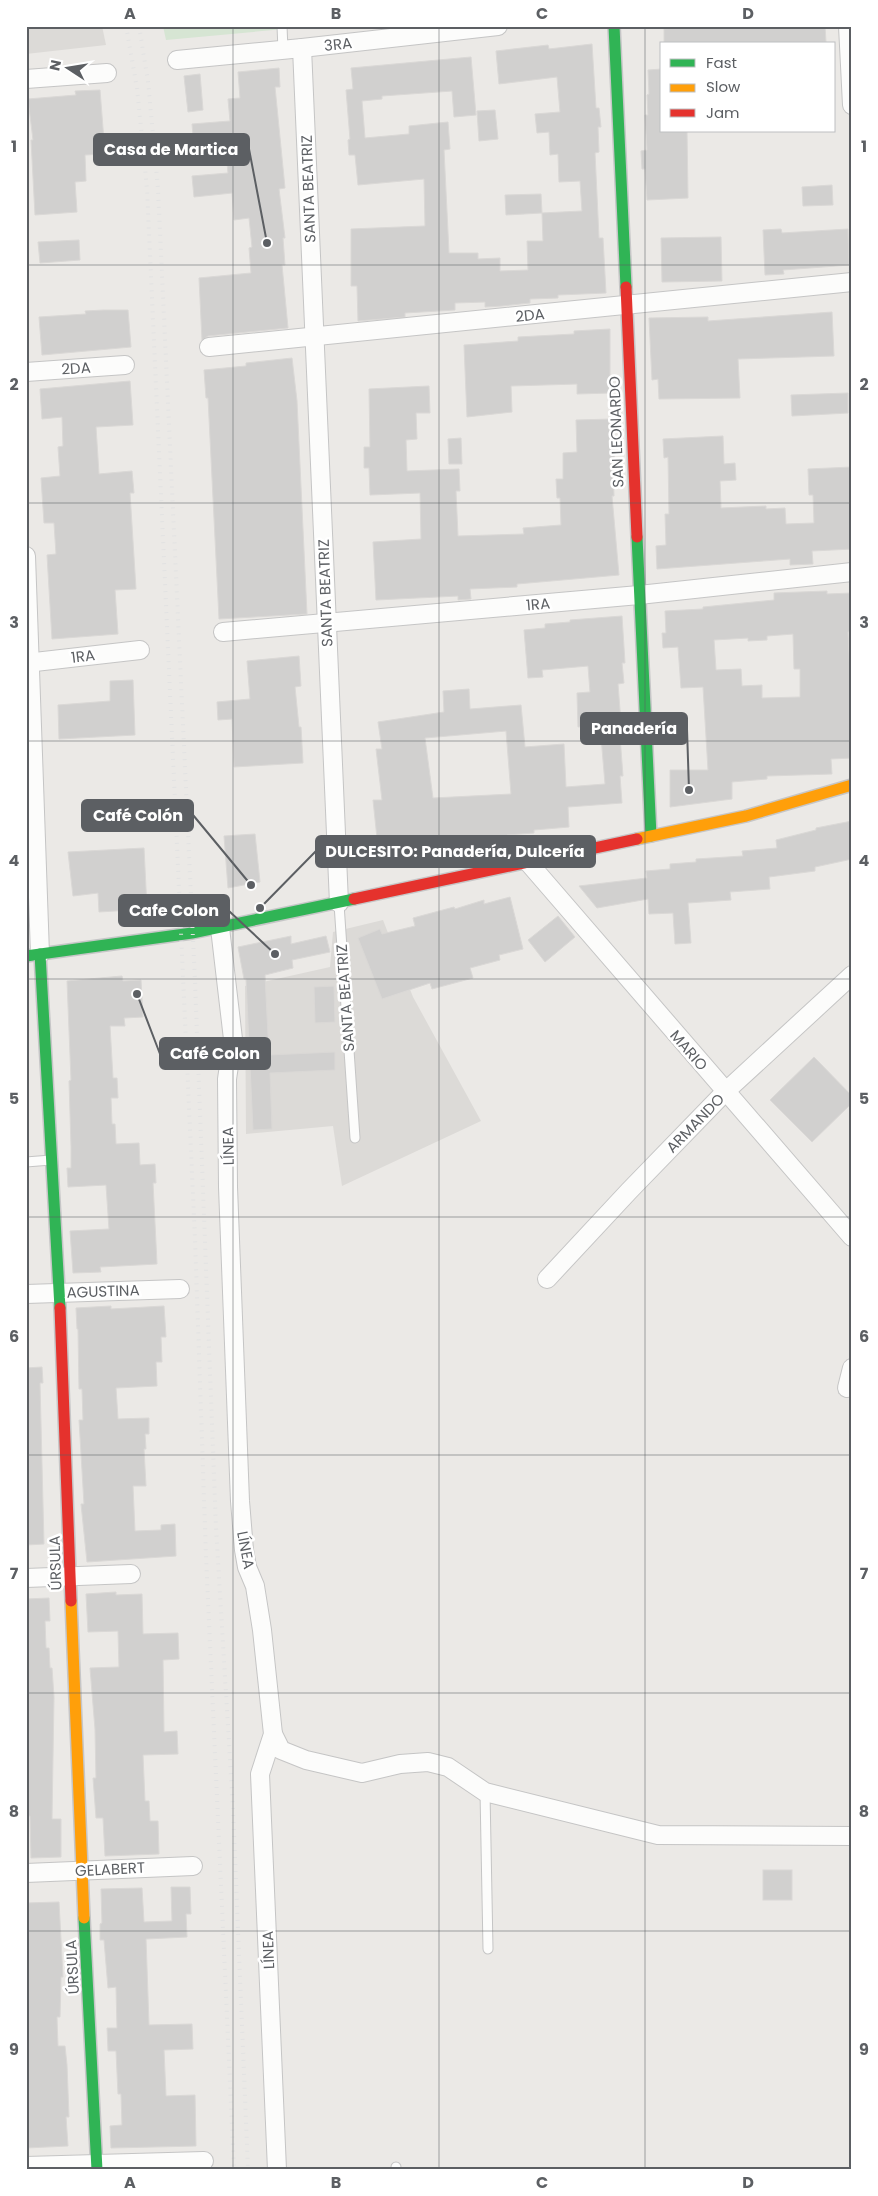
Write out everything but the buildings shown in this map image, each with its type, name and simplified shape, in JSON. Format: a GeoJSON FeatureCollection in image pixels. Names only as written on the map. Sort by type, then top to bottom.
{"type":"FeatureCollection","features":[{"type":"Feature","properties":{"kind":"street","name":"3RA"},"geometry":{"type":"LineString","coordinates":[[177,60],[498,26]]}},
{"type":"Feature","properties":{"kind":"street","name":"SAN LEONARDO"},"geometry":{"type":"LineString","coordinates":[[614,26],[650,836]]}},
{"type":"Feature","properties":{"kind":"street"},"geometry":{"type":"LineString","coordinates":[[848,26],[852,105]]}},
{"type":"Feature","properties":{"kind":"street","name":"SANTA BEATRIZ"},"geometry":{"type":"LineString","coordinates":[[302,48],[339,903]]}},
{"type":"Feature","properties":{"kind":"street"},"geometry":{"type":"LineString","coordinates":[[26,79],[107,73]]}},
{"type":"Feature","properties":{"kind":"street","name":"2DA"},"geometry":{"type":"LineString","coordinates":[[209,347],[314,338],[626,304],[852,282]]}},
{"type":"Feature","properties":{"kind":"street","name":"2DA"},"geometry":{"type":"LineString","coordinates":[[26,372],[125,365]]}},
{"type":"Feature","properties":{"kind":"street"},"geometry":{"type":"LineString","coordinates":[[26,556],[33,955],[220,928],[527,861],[746,816],[852,785]]}},
{"type":"Feature","properties":{"kind":"street","name":"1RA"},"geometry":{"type":"LineString","coordinates":[[223,632],[638,595],[852,572]]}},
{"type":"Feature","properties":{"kind":"street","name":"1RA"},"geometry":{"type":"LineString","coordinates":[[28,663],[140,650]]}},
{"type":"Feature","properties":{"kind":"street","name":"MARIO"},"geometry":{"type":"LineString","coordinates":[[527,861],[852,1237]]}},
{"type":"Feature","properties":{"kind":"street","name":"LÍNEA"},"geometry":{"type":"LineString","coordinates":[[220,928],[233,1039],[227,1079],[228,1187],[240,1501],[244,1550],[248,1567],[256,1586],[273,1734],[260,1774],[277,2170]]}},
{"type":"Feature","properties":{"kind":"street","name":"ÚRSULA"},"geometry":{"type":"LineString","coordinates":[[33,955],[52,1160],[82,1871],[97,2166]]}},
{"type":"Feature","properties":{"kind":"street","name":"ARMANDO"},"geometry":{"type":"LineString","coordinates":[[547,1279],[628,1191],[725,1092],[852,975]]}},
{"type":"Feature","properties":{"kind":"street","name":"AGUSTINA"},"geometry":{"type":"LineString","coordinates":[[26,1294],[180,1289]]}},
{"type":"Feature","properties":{"kind":"street"},"geometry":{"type":"LineString","coordinates":[[847,1388],[852,1368]]}},
{"type":"Feature","properties":{"kind":"street"},"geometry":{"type":"LineString","coordinates":[[26,1578],[131,1574]]}},
{"type":"Feature","properties":{"kind":"street"},"geometry":{"type":"LineString","coordinates":[[273,1734],[281,1750],[306,1760],[362,1773],[400,1764],[428,1762],[448,1766],[485,1792],[658,1835],[852,1836]]}},
{"type":"Feature","properties":{"kind":"street","name":"GELABERT"},"geometry":{"type":"LineString","coordinates":[[26,1873],[193,1866]]}},
{"type":"Feature","properties":{"kind":"street"},"geometry":{"type":"LineString","coordinates":[[26,2166],[97,2166],[204,2161]]}},
{"type":"Feature","properties":{"kind":"lane"},"geometry":{"type":"LineString","coordinates":[[282,26],[283,50]]}},
{"type":"Feature","properties":{"kind":"lane","name":"SANTA BEATRIZ"},"geometry":{"type":"LineString","coordinates":[[339,903],[355,1138]]}},
{"type":"Feature","properties":{"kind":"lane"},"geometry":{"type":"LineString","coordinates":[[26,1162],[52,1160]]}},
{"type":"Feature","properties":{"kind":"lane"},"geometry":{"type":"LineString","coordinates":[[485,1792],[488,1949]]}},
{"type":"Feature","properties":{"kind":"shaded area"},"geometry":{"type":"Polygon","coordinates":[[[26,26],[102,26],[106,45],[26,54],[26,26]]]}},
{"type":"Feature","properties":{"kind":"shaded area"},"geometry":{"type":"Polygon","coordinates":[[[383,920],[413,997],[481,1121],[342,1186],[333,1126],[246,1134],[245,986],[330,967],[333,932],[383,920]]]}},
{"type":"Feature","properties":{"kind":"green space"},"geometry":{"type":"Polygon","coordinates":[[[163,26],[317,26],[166,40],[163,26]]]}},
{"type":"Feature","properties":{"kind":"railway"},"geometry":{"type":"LineString","coordinates":[[126,26],[137,88],[147,189],[195,1239],[206,1556],[234,2170]]}},
{"type":"Feature","properties":{"kind":"railway"},"geometry":{"type":"LineString","coordinates":[[139,26],[148,81],[158,189],[195,982],[216,1528],[233,1809],[248,2170]]}},
{"type":"Feature","properties":{"kind":"traffic: fast"},"geometry":{"type":"LineString","coordinates":[[614,26],[626,287]]}},
{"type":"Feature","properties":{"kind":"traffic: fast"},"geometry":{"type":"LineString","coordinates":[[637,537],[651,836]]}},
{"type":"Feature","properties":{"kind":"traffic: fast"},"geometry":{"type":"LineString","coordinates":[[26,956],[192,933],[354,899]]}},
{"type":"Feature","properties":{"kind":"traffic: fast"},"geometry":{"type":"LineString","coordinates":[[40,954],[60,1308]]}},
{"type":"Feature","properties":{"kind":"traffic: fast"},"geometry":{"type":"LineString","coordinates":[[84,1918],[97,2170]]}},
{"type":"Feature","properties":{"kind":"traffic: slow"},"geometry":{"type":"LineString","coordinates":[[637,839],[746,816],[852,785]]}},
{"type":"Feature","properties":{"kind":"traffic: slow"},"geometry":{"type":"LineString","coordinates":[[71,1601],[84,1918]]}},
{"type":"Feature","properties":{"kind":"traffic: jam"},"geometry":{"type":"LineString","coordinates":[[626,287],[637,537]]}},
{"type":"Feature","properties":{"kind":"traffic: jam"},"geometry":{"type":"LineString","coordinates":[[354,899],[637,839]]}},
{"type":"Feature","properties":{"kind":"traffic: jam"},"geometry":{"type":"LineString","coordinates":[[60,1308],[71,1601]]}},
{"type":"Feature","properties":{"kind":"place","name":"Casa de Martica"},"geometry":{"type":"Point","coordinates":[267,243]}},
{"type":"Feature","properties":{"kind":"place","name":"Panadería"},"geometry":{"type":"Point","coordinates":[689,790]}},
{"type":"Feature","properties":{"kind":"place","name":"Café Colón"},"geometry":{"type":"Point","coordinates":[251,885]}},
{"type":"Feature","properties":{"kind":"place","name":"DULCESITO: Panadería, Dulcería"},"geometry":{"type":"Point","coordinates":[260,908]}},
{"type":"Feature","properties":{"kind":"place","name":"Cafe Colon"},"geometry":{"type":"Point","coordinates":[275,954]}},
{"type":"Feature","properties":{"kind":"place","name":"Café Colon"},"geometry":{"type":"Point","coordinates":[137,994]}}]}
